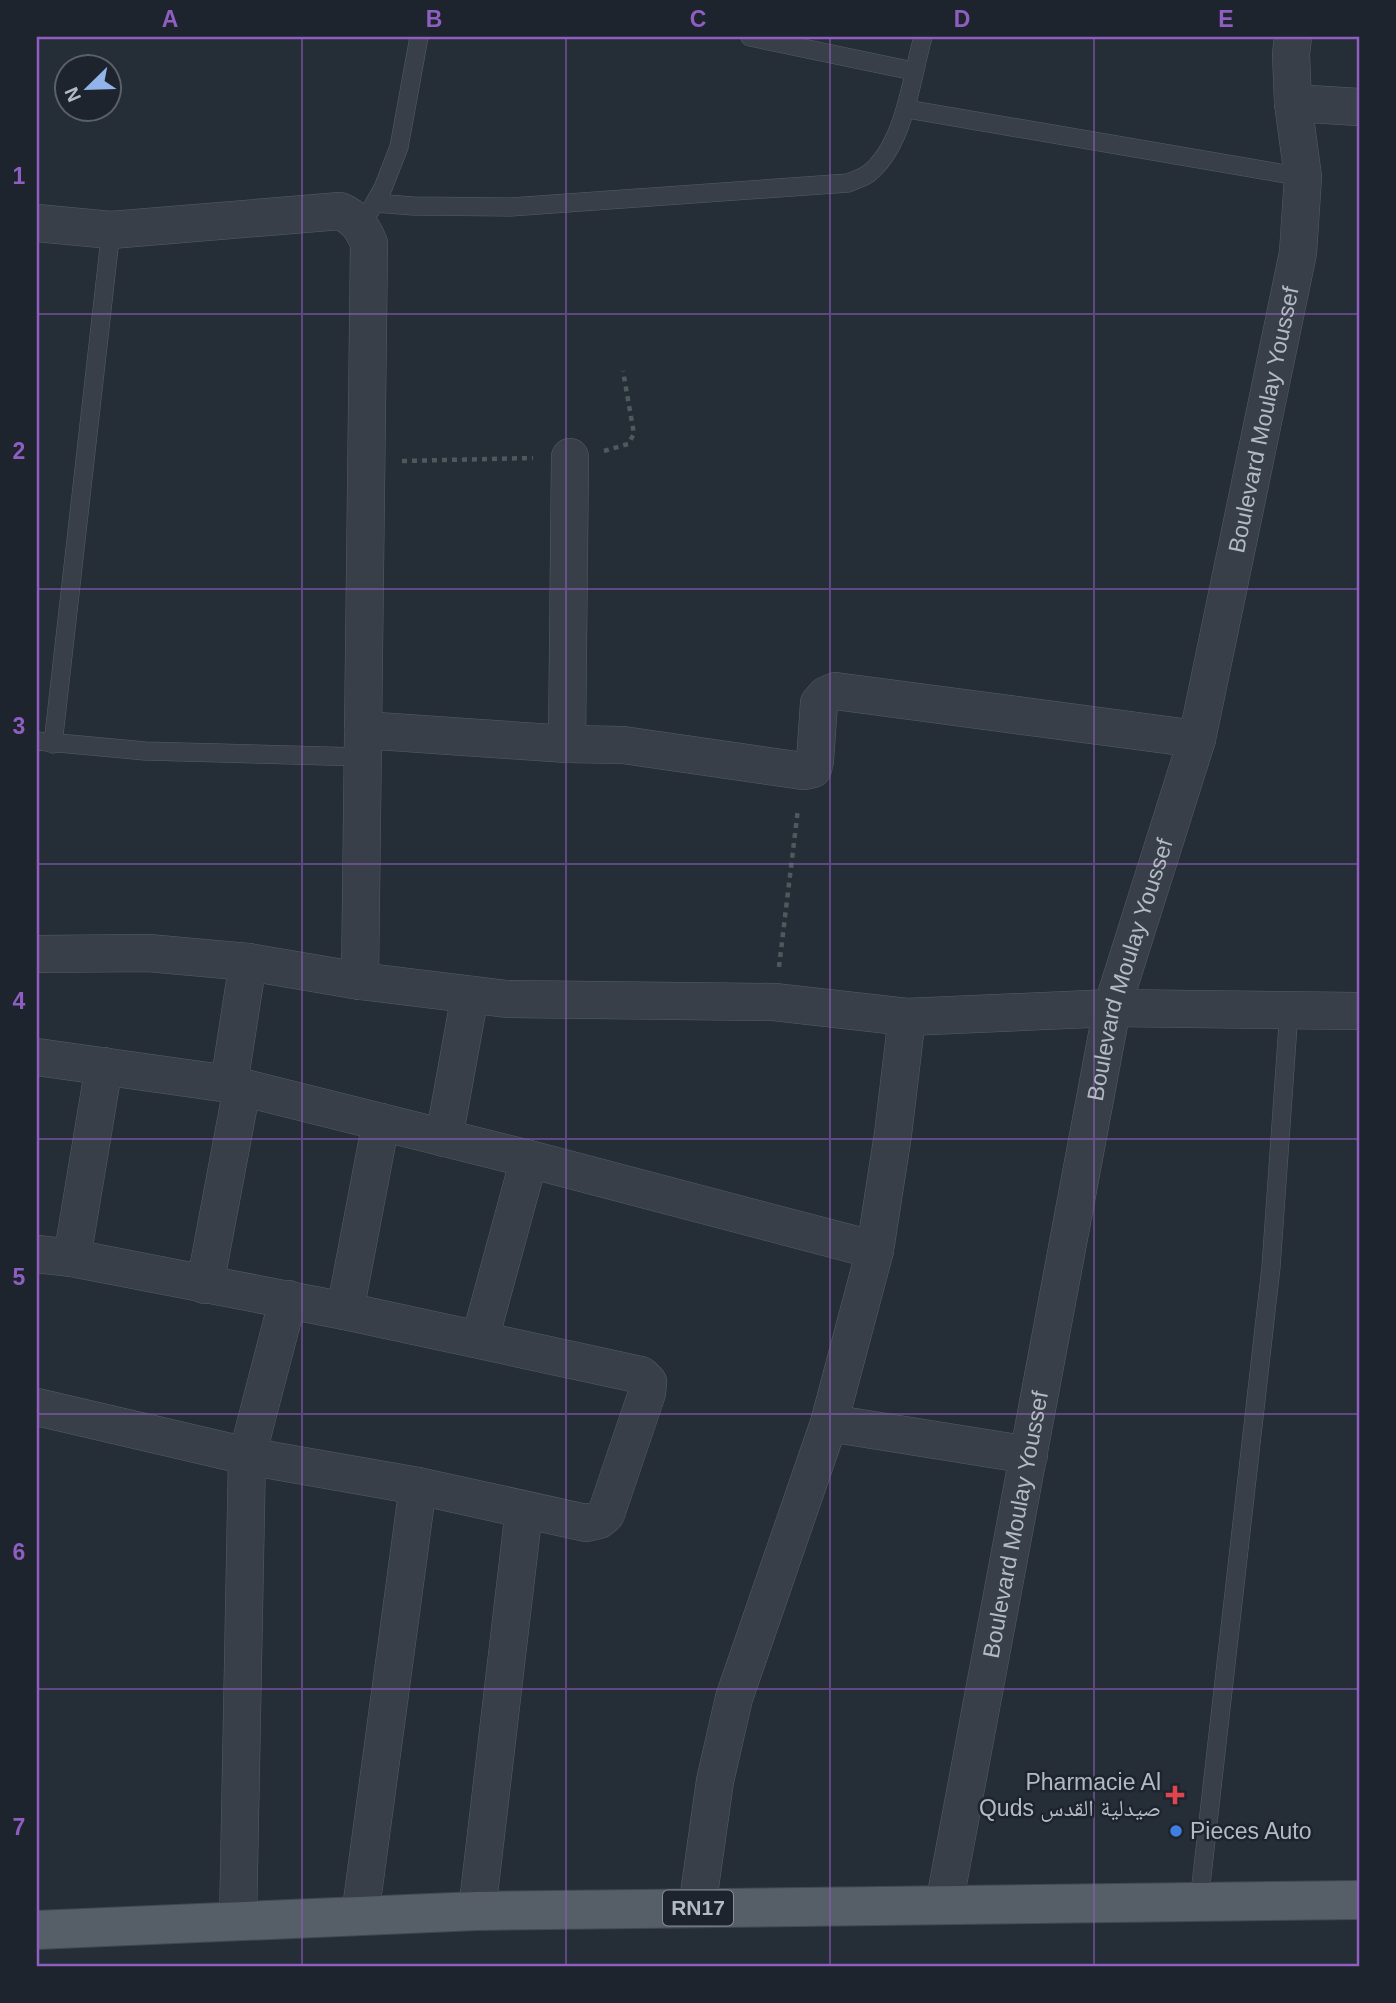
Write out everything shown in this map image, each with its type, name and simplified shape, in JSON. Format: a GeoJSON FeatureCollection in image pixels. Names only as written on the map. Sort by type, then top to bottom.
{"type":"FeatureCollection","features":[{"type":"Feature","properties":{"kind":"main road","name":"RN17"},"geometry":{"type":"LineString","coordinates":[[37,1930],[477,1911],[1359,1900]]}},
{"type":"Feature","properties":{"kind":"street","name":"Boulevard Moulay Youssef"},"geometry":{"type":"LineString","coordinates":[[944,1905],[1112,1008],[1197,739],[1298,254],[1303,177],[1293,103],[1293,37]]}},
{"type":"Feature","properties":{"kind":"street"},"geometry":{"type":"LineString","coordinates":[[1293,103],[1359,107]]}},
{"type":"Feature","properties":{"kind":"street"},"geometry":{"type":"LineString","coordinates":[[37,223],[111,230],[340,211],[353,217],[368,215],[360,981]]}},
{"type":"Feature","properties":{"kind":"street"},"geometry":{"type":"LineString","coordinates":[[568,744],[570,457]]}},
{"type":"Feature","properties":{"kind":"street"},"geometry":{"type":"LineString","coordinates":[[363,743],[623,745],[803,771],[813,769],[816,761],[819,703],[826,695],[835,691],[1197,739]]}},
{"type":"Feature","properties":{"kind":"street"},"geometry":{"type":"LineString","coordinates":[[37,954],[148,953],[248,962],[360,981],[507,999],[774,1002],[907,1017],[1112,1008],[1359,1011]]}},
{"type":"Feature","properties":{"kind":"street"},"geometry":{"type":"LineString","coordinates":[[205,1284],[236,1086],[248,962]]}},
{"type":"Feature","properties":{"kind":"street"},"geometry":{"type":"LineString","coordinates":[[444,1138],[470,995]]}},
{"type":"Feature","properties":{"kind":"street"},"geometry":{"type":"LineString","coordinates":[[698,1908],[715,1781],[734,1698],[829,1423],[875,1250],[894,1134],[907,1017]]}},
{"type":"Feature","properties":{"kind":"street"},"geometry":{"type":"LineString","coordinates":[[37,1057],[236,1086],[529,1159],[875,1250]]}},
{"type":"Feature","properties":{"kind":"street"},"geometry":{"type":"LineString","coordinates":[[72,1258],[104,1066]]}},
{"type":"Feature","properties":{"kind":"street"},"geometry":{"type":"LineString","coordinates":[[345,1311],[381,1122]]}},
{"type":"Feature","properties":{"kind":"street"},"geometry":{"type":"LineString","coordinates":[[480,1339],[529,1159]]}},
{"type":"Feature","properties":{"kind":"street"},"geometry":{"type":"LineString","coordinates":[[37,1254],[72,1258],[288,1299],[480,1339],[641,1375],[648,1382],[647,1393],[606,1514],[599,1520],[586,1523],[418,1486],[247,1456],[37,1407]]}},
{"type":"Feature","properties":{"kind":"street"},"geometry":{"type":"LineString","coordinates":[[237,1922],[247,1456],[288,1299]]}},
{"type":"Feature","properties":{"kind":"street"},"geometry":{"type":"LineString","coordinates":[[829,1423],[1029,1455]]}},
{"type":"Feature","properties":{"kind":"street"},"geometry":{"type":"LineString","coordinates":[[360,1916],[418,1486]]}},
{"type":"Feature","properties":{"kind":"street"},"geometry":{"type":"LineString","coordinates":[[477,1911],[524,1510]]}},
{"type":"Feature","properties":{"kind":"lane"},"geometry":{"type":"LineString","coordinates":[[368,215],[399,147],[419,37]]}},
{"type":"Feature","properties":{"kind":"lane"},"geometry":{"type":"LineString","coordinates":[[750,37],[913,71]]}},
{"type":"Feature","properties":{"kind":"lane"},"geometry":{"type":"LineString","coordinates":[[368,215],[413,206],[511,207],[848,183],[867,174],[886,154],[907,109],[913,71],[923,37]]}},
{"type":"Feature","properties":{"kind":"lane"},"geometry":{"type":"LineString","coordinates":[[907,109],[1303,177]]}},
{"type":"Feature","properties":{"kind":"lane"},"geometry":{"type":"LineString","coordinates":[[111,230],[45,743],[145,751],[363,743]]}},
{"type":"Feature","properties":{"kind":"lane"},"geometry":{"type":"LineString","coordinates":[[1199,1902],[1271,1267],[1289,1011]]}},
{"type":"Feature","properties":{"kind":"path"},"geometry":{"type":"LineString","coordinates":[[366,462],[570,457],[612,450],[628,444],[634,434],[623,371]]}},
{"type":"Feature","properties":{"kind":"path"},"geometry":{"type":"LineString","coordinates":[[774,1002],[803,771]]}},
{"type":"Feature","properties":{"kind":"place","name":"Pharmacie Al Quds صيدلية القدس"},"geometry":{"type":"Point","coordinates":[1175,1795]}},
{"type":"Feature","properties":{"kind":"place","name":"Pieces Auto"},"geometry":{"type":"Point","coordinates":[1176,1831]}}]}
